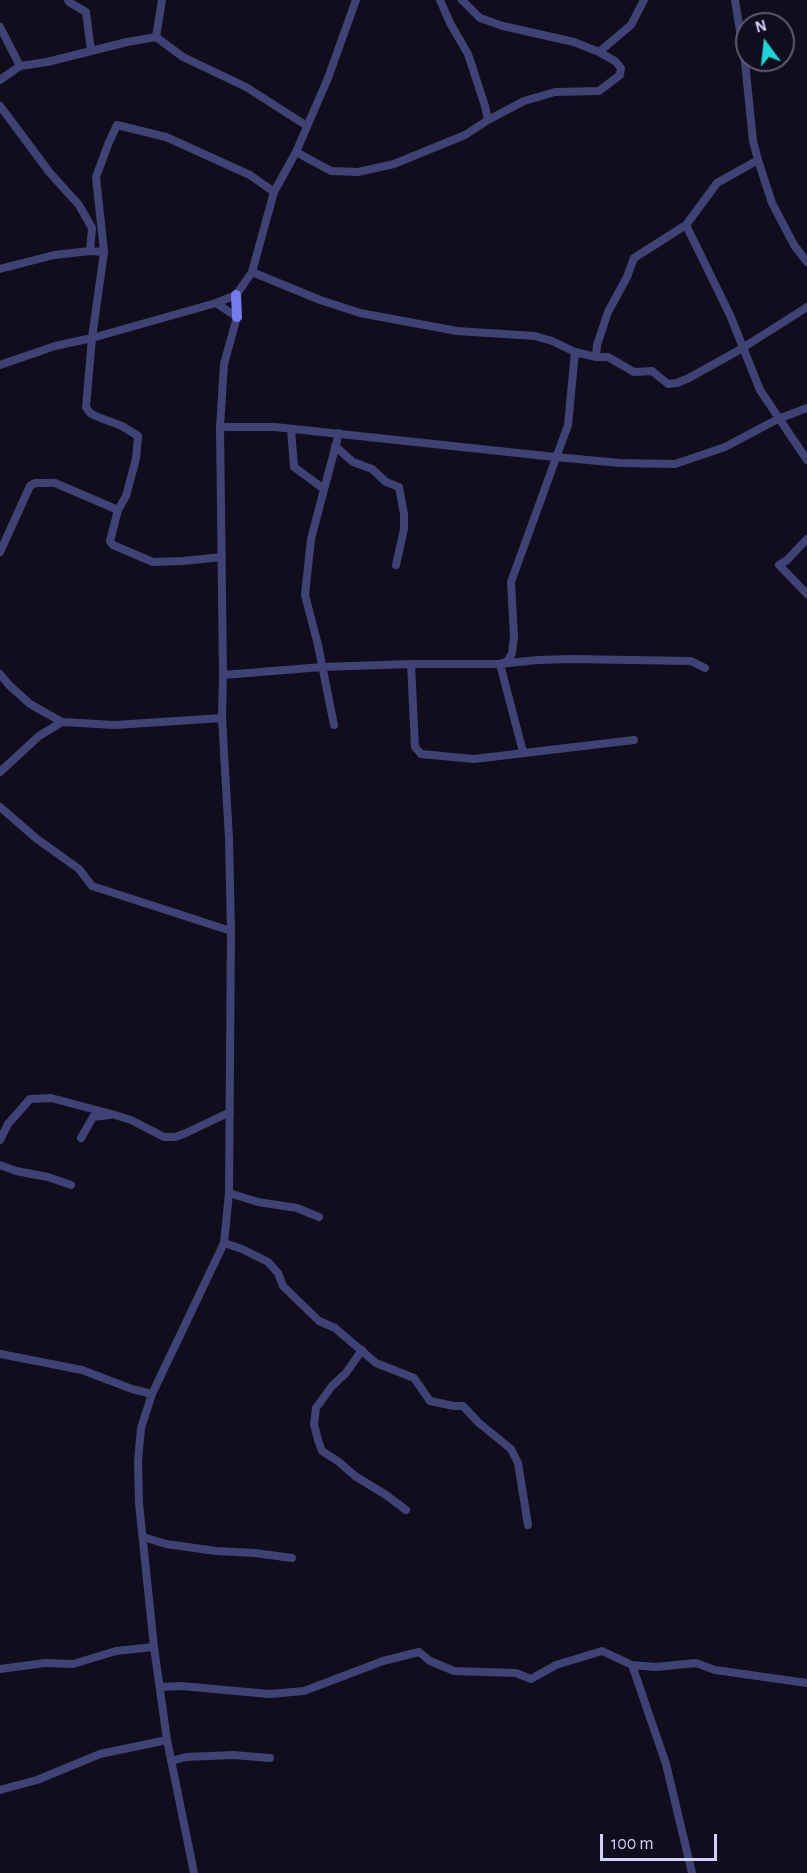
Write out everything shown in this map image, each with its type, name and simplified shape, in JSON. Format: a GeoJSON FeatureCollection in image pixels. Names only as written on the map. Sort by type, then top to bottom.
{"type":"FeatureCollection","features":[{"type":"Feature","properties":{"kind":"street"},"geometry":{"type":"LineString","coordinates":[[68,0],[86,12],[91,51]]}},
{"type":"Feature","properties":{"kind":"street"},"geometry":{"type":"LineString","coordinates":[[156,37],[162,0]]}},
{"type":"Feature","properties":{"kind":"street"},"geometry":{"type":"LineString","coordinates":[[0,365],[54,346],[92,338],[216,303],[236,295],[252,272],[274,192],[296,152],[328,78],[356,0]]}},
{"type":"Feature","properties":{"kind":"street"},"geometry":{"type":"LineString","coordinates":[[440,0],[468,54],[486,106],[488,120]]}},
{"type":"Feature","properties":{"kind":"street"},"geometry":{"type":"LineString","coordinates":[[296,152],[331,171],[358,172],[394,164],[465,135],[524,101],[555,92],[599,91],[620,75],[621,68],[615,61],[599,52],[574,42],[503,26],[480,18],[462,0]]}},
{"type":"Feature","properties":{"kind":"street"},"geometry":{"type":"LineString","coordinates":[[599,52],[631,25],[644,0]]}},
{"type":"Feature","properties":{"kind":"street"},"geometry":{"type":"LineString","coordinates":[[735,0],[745,62],[753,141],[758,160],[772,203],[794,245],[807,262]]}},
{"type":"Feature","properties":{"kind":"street"},"geometry":{"type":"LineString","coordinates":[[0,27],[20,66]]}},
{"type":"Feature","properties":{"kind":"street"},"geometry":{"type":"LineString","coordinates":[[0,80],[20,66],[156,37],[183,57],[246,87],[307,126]]}},
{"type":"Feature","properties":{"kind":"street"},"geometry":{"type":"LineString","coordinates":[[0,106],[50,173],[80,205],[92,228],[90,251]]}},
{"type":"Feature","properties":{"kind":"street"},"geometry":{"type":"LineString","coordinates":[[222,557],[153,562],[113,545],[110,541],[136,459],[138,436],[122,426],[90,413],[86,407],[92,338],[104,252],[96,177],[108,142],[117,125],[166,136],[250,175],[274,192]]}},
{"type":"Feature","properties":{"kind":"street"},"geometry":{"type":"LineString","coordinates":[[596,357],[597,345],[608,312],[627,277],[634,258],[686,225],[717,183],[758,160]]}},
{"type":"Feature","properties":{"kind":"street"},"geometry":{"type":"LineString","coordinates":[[686,225],[744,347],[760,390],[807,460]]}},
{"type":"Feature","properties":{"kind":"street"},"geometry":{"type":"LineString","coordinates":[[0,269],[54,255],[90,251],[104,252]]}},
{"type":"Feature","properties":{"kind":"street"},"geometry":{"type":"LineString","coordinates":[[252,272],[320,300],[360,313],[457,331],[535,336],[552,341],[574,352],[608,357],[634,372],[652,371],[668,384],[678,383],[744,347],[807,307]]}},
{"type":"Feature","properties":{"kind":"street"},"geometry":{"type":"LineString","coordinates":[[194,1873],[167,1740],[154,1647],[138,1461],[141,1428],[152,1394],[224,1243],[229,1193],[231,931],[229,838],[222,718],[220,427],[224,364],[237,317],[236,295]]}},
{"type":"Feature","properties":{"kind":"street"},"geometry":{"type":"LineString","coordinates":[[216,303],[237,317]]}},
{"type":"Feature","properties":{"kind":"street"},"geometry":{"type":"LineString","coordinates":[[500,664],[508,662],[512,653],[514,637],[511,582],[568,425],[574,352]]}},
{"type":"Feature","properties":{"kind":"street"},"geometry":{"type":"LineString","coordinates":[[220,427],[274,427],[620,463],[675,464],[725,447],[778,419],[807,408]]}},
{"type":"Feature","properties":{"kind":"street"},"geometry":{"type":"LineString","coordinates":[[291,429],[294,468],[324,489]]}},
{"type":"Feature","properties":{"kind":"street"},"geometry":{"type":"LineString","coordinates":[[334,725],[318,645],[305,595],[311,539],[339,433]]}},
{"type":"Feature","properties":{"kind":"street"},"geometry":{"type":"LineString","coordinates":[[335,447],[353,462],[372,469],[386,482],[399,487],[404,529],[396,565]]}},
{"type":"Feature","properties":{"kind":"street"},"geometry":{"type":"LineString","coordinates":[[0,552],[30,486],[35,483],[55,483],[118,510]]}},
{"type":"Feature","properties":{"kind":"street"},"geometry":{"type":"LineString","coordinates":[[313,483],[320,504]]}},
{"type":"Feature","properties":{"kind":"street"},"geometry":{"type":"LineString","coordinates":[[807,539],[779,565],[807,594]]}},
{"type":"Feature","properties":{"kind":"street"},"geometry":{"type":"LineString","coordinates":[[223,675],[322,667],[500,664],[571,659],[691,661],[705,668]]}},
{"type":"Feature","properties":{"kind":"street"},"geometry":{"type":"LineString","coordinates":[[411,664],[416,747],[421,754],[474,759],[634,740]]}},
{"type":"Feature","properties":{"kind":"street"},"geometry":{"type":"LineString","coordinates":[[500,664],[523,752]]}},
{"type":"Feature","properties":{"kind":"street"},"geometry":{"type":"LineString","coordinates":[[0,674],[9,686],[30,704],[62,722],[115,725],[222,718]]}},
{"type":"Feature","properties":{"kind":"street"},"geometry":{"type":"LineString","coordinates":[[0,772],[39,736],[62,722]]}},
{"type":"Feature","properties":{"kind":"street"},"geometry":{"type":"LineString","coordinates":[[0,807],[37,839],[79,869],[92,886],[231,931]]}},
{"type":"Feature","properties":{"kind":"street"},"geometry":{"type":"LineString","coordinates":[[0,1140],[8,1124],[30,1099],[51,1098],[115,1115],[164,1137],[174,1137],[230,1112]]}},
{"type":"Feature","properties":{"kind":"street"},"geometry":{"type":"LineString","coordinates":[[81,1138],[93,1117],[115,1115]]}},
{"type":"Feature","properties":{"kind":"street"},"geometry":{"type":"LineString","coordinates":[[0,1165],[71,1185]]}},
{"type":"Feature","properties":{"kind":"street"},"geometry":{"type":"LineString","coordinates":[[229,1193],[258,1202],[297,1208],[319,1217]]}},
{"type":"Feature","properties":{"kind":"street"},"geometry":{"type":"LineString","coordinates":[[224,1243],[268,1262],[278,1273],[283,1286],[304,1309],[319,1321],[334,1328],[376,1363],[414,1378],[429,1401],[463,1406],[479,1423],[512,1449],[518,1463],[528,1525]]}},
{"type":"Feature","properties":{"kind":"street"},"geometry":{"type":"LineString","coordinates":[[362,1350],[316,1408],[314,1424],[318,1440],[322,1451],[406,1510]]}},
{"type":"Feature","properties":{"kind":"street"},"geometry":{"type":"LineString","coordinates":[[0,1354],[82,1370],[152,1394]]}},
{"type":"Feature","properties":{"kind":"street"},"geometry":{"type":"LineString","coordinates":[[143,1537],[166,1544],[216,1551],[255,1552],[292,1558]]}},
{"type":"Feature","properties":{"kind":"street"},"geometry":{"type":"LineString","coordinates":[[0,1669],[45,1664],[73,1664],[116,1651],[154,1647]]}},
{"type":"Feature","properties":{"kind":"street"},"geometry":{"type":"LineString","coordinates":[[160,1687],[181,1686],[269,1694],[304,1691],[383,1661],[419,1653],[430,1661],[454,1671],[516,1674],[531,1679],[556,1665],[602,1652],[632,1665],[656,1667],[696,1663],[715,1670],[807,1683]]}},
{"type":"Feature","properties":{"kind":"street"},"geometry":{"type":"LineString","coordinates":[[632,1665],[666,1764],[692,1873]]}},
{"type":"Feature","properties":{"kind":"street"},"geometry":{"type":"LineString","coordinates":[[0,1790],[37,1780],[100,1754],[167,1740]]}},
{"type":"Feature","properties":{"kind":"street"},"geometry":{"type":"LineString","coordinates":[[171,1761],[186,1757],[233,1755],[270,1758]]}}]}
